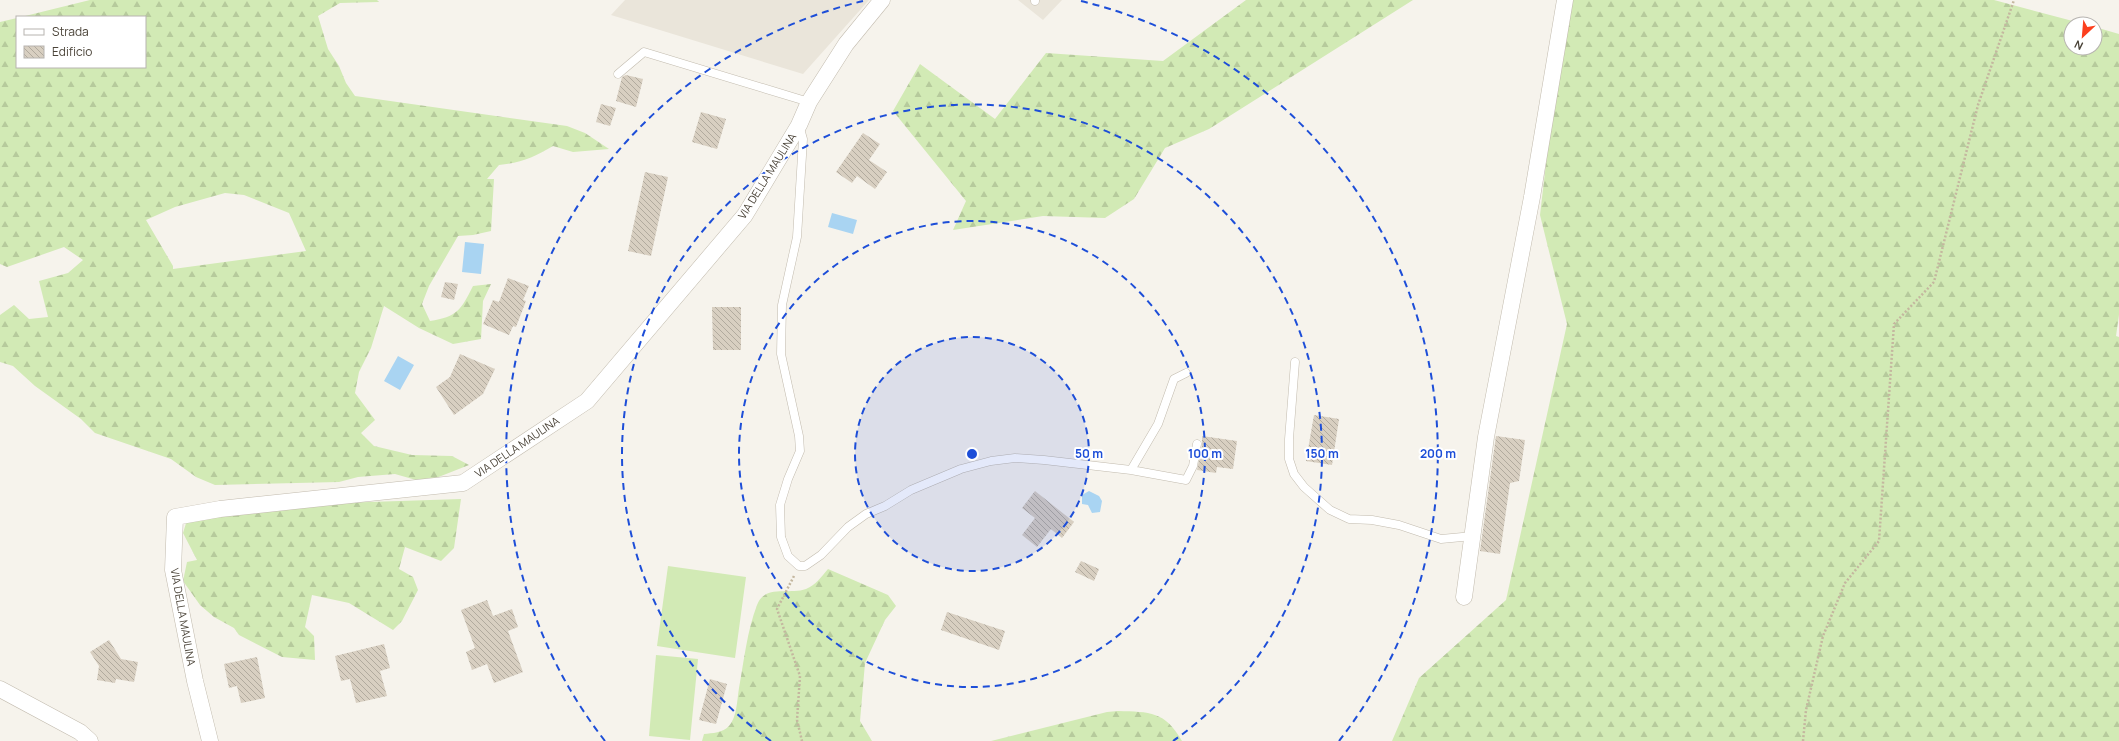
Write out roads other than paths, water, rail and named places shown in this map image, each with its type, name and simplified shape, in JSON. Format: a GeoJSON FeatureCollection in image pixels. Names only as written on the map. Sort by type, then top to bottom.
{"type":"FeatureCollection","features":[{"type":"Feature","properties":{"kind":"street","name":"VIA DELLA MAULINA"},"geometry":{"type":"LineString","coordinates":[[210,741],[195,681],[174,570],[175,517],[220,509],[463,483],[587,401],[744,215],[799,125],[809,102],[846,44],[882,0]]}},
{"type":"Feature","properties":{"kind":"street"},"geometry":{"type":"LineString","coordinates":[[1464,597],[1486,438],[1532,197],[1565,0]]}},
{"type":"Feature","properties":{"kind":"street"},"geometry":{"type":"LineString","coordinates":[[0,689],[80,732],[90,741]]}},
{"type":"Feature","properties":{"kind":"lane"},"geometry":{"type":"LineString","coordinates":[[618,74],[644,52],[809,102]]}},
{"type":"Feature","properties":{"kind":"lane"},"geometry":{"type":"LineString","coordinates":[[799,125],[803,139],[797,237],[782,305],[781,354],[799,436],[800,451],[788,479],[780,505],[781,537],[788,556],[799,566],[805,566],[821,555],[843,531],[866,514],[885,506],[911,490],[962,469],[1015,458],[1131,470],[1186,480],[1194,466],[1197,444]]}},
{"type":"Feature","properties":{"kind":"lane"},"geometry":{"type":"LineString","coordinates":[[1295,362],[1288,439],[1289,459],[1294,474],[1304,487],[1330,510],[1349,519],[1372,520],[1400,525],[1442,539],[1473,536]]}},
{"type":"Feature","properties":{"kind":"lane"},"geometry":{"type":"LineString","coordinates":[[1131,470],[1158,424],[1174,379],[1186,373]]}},
{"type":"Feature","properties":{"kind":"water"},"geometry":{"type":"Polygon","coordinates":[[[832,213],[857,220],[853,234],[828,227],[832,213]]]}},
{"type":"Feature","properties":{"kind":"water"},"geometry":{"type":"Polygon","coordinates":[[[465,242],[484,244],[481,274],[462,272],[465,242]]]}},
{"type":"Feature","properties":{"kind":"water"},"geometry":{"type":"Polygon","coordinates":[[[398,356],[414,365],[400,390],[384,381],[398,356]]]}},
{"type":"Feature","properties":{"kind":"water"},"geometry":{"type":"Polygon","coordinates":[[[1089,491],[1099,496],[1102,501],[1100,512],[1092,513],[1088,505],[1082,504],[1082,495],[1089,491]]]}}]}
